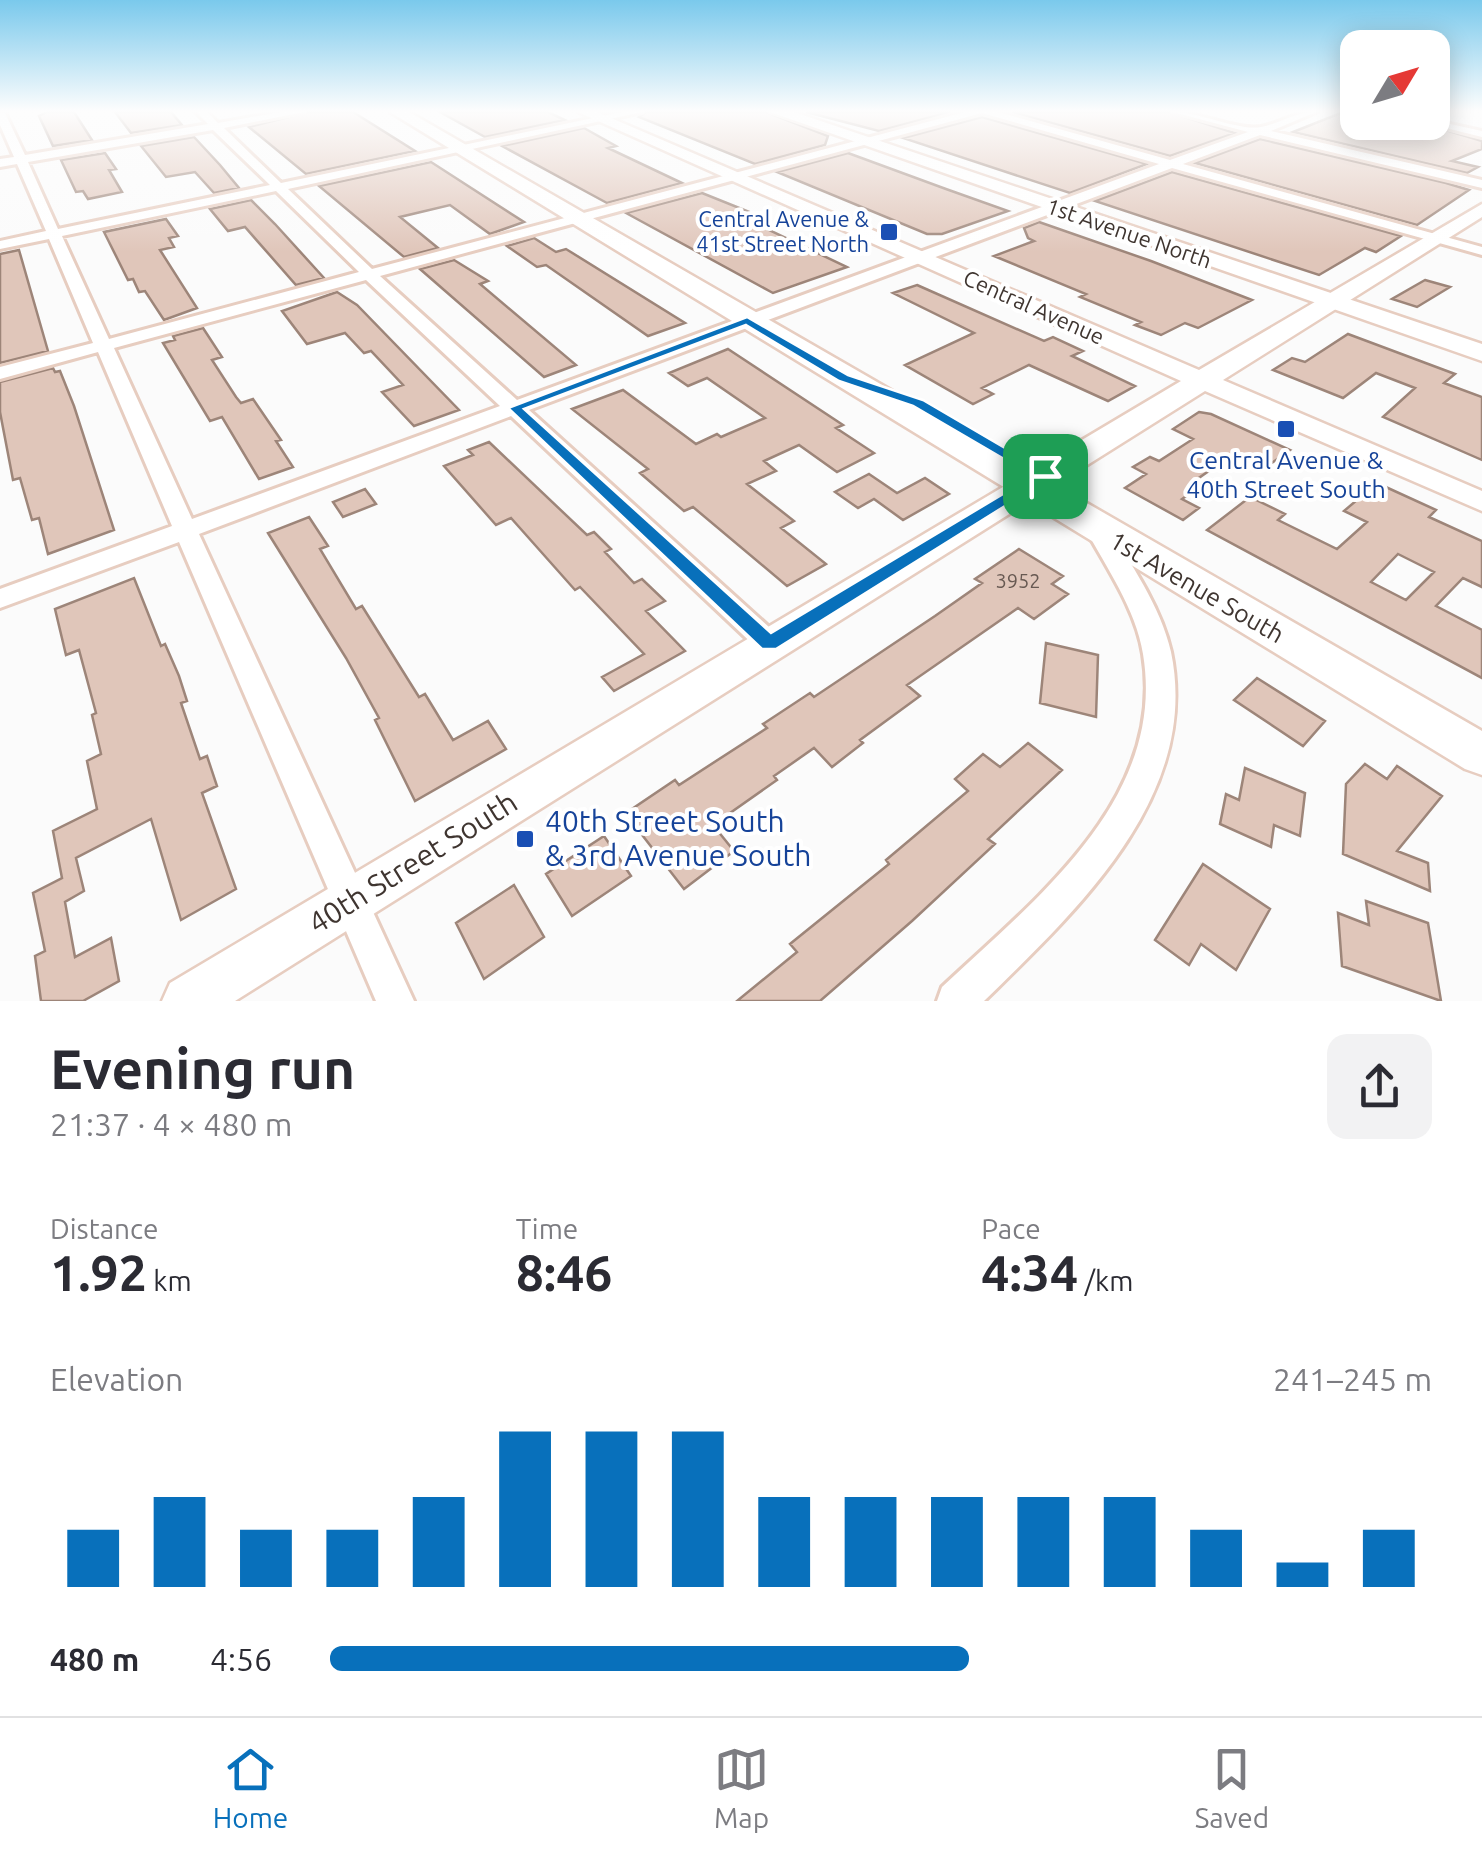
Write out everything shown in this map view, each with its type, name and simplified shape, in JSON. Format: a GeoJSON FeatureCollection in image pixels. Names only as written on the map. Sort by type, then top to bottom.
{"type":"FeatureCollection","features":[{"type":"Feature","properties":{"kind":"main road","name":"1st Avenue South"},"geometry":{"type":"LineString","coordinates":[[477,159],[844,378],[1037,481],[1098,528],[1482,754]]}},
{"type":"Feature","properties":{"kind":"main road","name":"1st Avenue North"},"geometry":{"type":"LineString","coordinates":[[910,159],[1482,353]]}},
{"type":"Feature","properties":{"kind":"street"},"geometry":{"type":"LineString","coordinates":[[251,159],[369,274],[769,644]]}},
{"type":"Feature","properties":{"kind":"street"},"geometry":{"type":"LineString","coordinates":[[0,246],[413,159]]}},
{"type":"Feature","properties":{"kind":"street","name":"Central Avenue"},"geometry":{"type":"LineString","coordinates":[[692,159],[1482,502]]}},
{"type":"Feature","properties":{"kind":"street"},"geometry":{"type":"LineString","coordinates":[[0,373],[804,159]]}},
{"type":"Feature","properties":{"kind":"street"},"geometry":{"type":"LineString","coordinates":[[1151,159],[1482,251]]}},
{"type":"Feature","properties":{"kind":"street"},"geometry":{"type":"LineString","coordinates":[[0,599],[1184,159]]}},
{"type":"Feature","properties":{"kind":"street"},"geometry":{"type":"LineString","coordinates":[[1376,159],[1482,184]]}},
{"type":"Feature","properties":{"kind":"street"},"geometry":{"type":"LineString","coordinates":[[10,161],[56,234],[395,1001]]}},
{"type":"Feature","properties":{"kind":"street","name":"40th Street South"},"geometry":{"type":"LineString","coordinates":[[188,1001],[1482,209]]}},
{"type":"Feature","properties":{"kind":"street"},"geometry":{"type":"LineString","coordinates":[[956,1001],[1084,875],[1123,818],[1153,754],[1163,698],[1156,651],[1138,604],[1098,528]]}},
{"type":"Feature","properties":{"kind":"building"},"geometry":{"type":"Polygon","coordinates":[[[109,159],[116,169],[109,170],[122,192],[88,199],[83,191],[76,192],[61,160],[109,159]]]}},
{"type":"Feature","properties":{"kind":"building"},"geometry":{"type":"Polygon","coordinates":[[[151,159],[214,159],[239,188],[214,193],[195,172],[166,177],[151,159]]]}},
{"type":"Feature","properties":{"kind":"building"},"geometry":{"type":"Polygon","coordinates":[[[287,159],[378,159],[306,174],[287,159]]]}},
{"type":"Feature","properties":{"kind":"building"},"geometry":{"type":"Polygon","coordinates":[[[525,159],[631,159],[682,183],[607,203],[525,159]]]}},
{"type":"Feature","properties":{"kind":"building"},"geometry":{"type":"Polygon","coordinates":[[[742,159],[774,159],[755,164],[742,159]]]}},
{"type":"Feature","properties":{"kind":"building"},"geometry":{"type":"Polygon","coordinates":[[[827,159],[864,159],[1008,211],[942,234],[927,234],[777,172],[827,159]]]}},
{"type":"Feature","properties":{"kind":"building"},"geometry":{"type":"Polygon","coordinates":[[[966,159],[1128,159],[1147,164],[1070,193],[966,159]]]}},
{"type":"Feature","properties":{"kind":"building"},"geometry":{"type":"Polygon","coordinates":[[[1207,159],[1343,159],[1469,190],[1417,225],[1195,163],[1207,159]]]}},
{"type":"Feature","properties":{"kind":"building"},"geometry":{"type":"Polygon","coordinates":[[[1406,159],[1458,159],[1452,161],[1478,167],[1467,173],[1406,159]]]}},
{"type":"Feature","properties":{"kind":"building"},"geometry":{"type":"Polygon","coordinates":[[[431,162],[524,222],[490,234],[450,205],[400,217],[438,248],[404,257],[319,186],[431,162]]]}},
{"type":"Feature","properties":{"kind":"building"},"geometry":{"type":"Polygon","coordinates":[[[1172,172],[1401,236],[1376,252],[1365,248],[1319,275],[1095,201],[1172,172]]]}},
{"type":"Feature","properties":{"kind":"building"},"geometry":{"type":"Polygon","coordinates":[[[702,193],[762,217],[750,221],[847,267],[773,293],[626,213],[702,193]]]}},
{"type":"Feature","properties":{"kind":"building"},"geometry":{"type":"Polygon","coordinates":[[[251,200],[324,278],[296,285],[245,227],[228,231],[210,209],[251,200]]]}},
{"type":"Feature","properties":{"kind":"building"},"geometry":{"type":"Polygon","coordinates":[[[166,219],[178,236],[169,238],[174,247],[160,250],[197,308],[164,320],[145,291],[139,292],[133,279],[128,280],[104,232],[166,219]]]}},
{"type":"Feature","properties":{"kind":"building"},"geometry":{"type":"Polygon","coordinates":[[[1039,222],[1252,300],[1198,328],[1185,323],[1161,335],[1135,325],[1141,322],[1080,297],[1086,294],[994,256],[1034,241],[1024,228],[1039,222]]]}},
{"type":"Feature","properties":{"kind":"building"},"geometry":{"type":"Polygon","coordinates":[[[534,238],[556,252],[566,249],[685,323],[648,336],[546,265],[537,267],[507,246],[534,238]]]}},
{"type":"Feature","properties":{"kind":"building"},"geometry":{"type":"Polygon","coordinates":[[[19,250],[48,351],[0,363],[0,254],[19,250]]]}},
{"type":"Feature","properties":{"kind":"building"},"geometry":{"type":"Polygon","coordinates":[[[454,260],[488,281],[480,284],[576,365],[544,377],[420,269],[454,260]]]}},
{"type":"Feature","properties":{"kind":"building"},"geometry":{"type":"Polygon","coordinates":[[[1425,280],[1450,287],[1417,307],[1392,299],[1425,280]]]}},
{"type":"Feature","properties":{"kind":"building"},"geometry":{"type":"Polygon","coordinates":[[[917,285],[1044,341],[1053,337],[1083,351],[1072,356],[1135,386],[1108,401],[1029,365],[982,388],[993,394],[973,404],[905,365],[974,333],[893,293],[917,285]]]}},
{"type":"Feature","properties":{"kind":"building"},"geometry":{"type":"Polygon","coordinates":[[[337,292],[357,305],[459,410],[414,426],[382,392],[403,385],[371,351],[364,353],[345,333],[307,344],[282,311],[337,292]]]}},
{"type":"Feature","properties":{"kind":"building"},"geometry":{"type":"Polygon","coordinates":[[[203,328],[222,357],[212,360],[241,403],[253,399],[281,440],[276,441],[293,467],[259,479],[222,417],[210,421],[163,343],[175,340],[173,336],[203,328]]]}},
{"type":"Feature","properties":{"kind":"building"},"geometry":{"type":"Polygon","coordinates":[[[1348,334],[1455,374],[1444,383],[1482,397],[1482,460],[1383,417],[1415,388],[1376,373],[1343,398],[1273,370],[1292,358],[1305,362],[1348,334]]]}},
{"type":"Feature","properties":{"kind":"building"},"geometry":{"type":"Polygon","coordinates":[[[728,349],[843,425],[836,428],[874,453],[837,472],[799,445],[764,461],[776,471],[747,484],[794,521],[781,528],[826,564],[787,586],[693,507],[684,511],[640,473],[648,469],[572,409],[623,390],[696,444],[717,434],[721,437],[765,418],[707,378],[688,386],[669,373],[728,349]]]}},
{"type":"Feature","properties":{"kind":"building"},"geometry":{"type":"Polygon","coordinates":[[[53,368],[60,371],[74,406],[114,530],[48,554],[39,518],[32,520],[20,478],[13,480],[0,412],[0,382],[53,368]]]}},
{"type":"Feature","properties":{"kind":"building"},"geometry":{"type":"Polygon","coordinates":[[[1199,412],[1290,450],[1266,467],[1236,452],[1196,480],[1203,484],[1182,499],[1199,508],[1183,520],[1125,488],[1146,474],[1133,467],[1150,457],[1159,461],[1193,439],[1173,429],[1199,412]]]}},
{"type":"Feature","properties":{"kind":"building"},"geometry":{"type":"Polygon","coordinates":[[[489,442],[587,535],[594,532],[611,549],[605,552],[634,583],[642,579],[665,601],[646,611],[685,651],[614,691],[602,677],[644,654],[580,587],[575,590],[511,518],[496,525],[444,466],[473,455],[468,450],[489,442]]]}},
{"type":"Feature","properties":{"kind":"building"},"geometry":{"type":"Polygon","coordinates":[[[869,474],[897,493],[925,478],[949,494],[903,520],[874,499],[858,508],[835,492],[869,474]]]}},
{"type":"Feature","properties":{"kind":"building"},"geometry":{"type":"Polygon","coordinates":[[[1377,483],[1436,510],[1429,517],[1482,541],[1482,587],[1463,578],[1436,606],[1482,630],[1482,678],[1207,530],[1250,497],[1285,514],[1278,520],[1337,549],[1367,522],[1344,511],[1377,483]],[[1398,554],[1371,582],[1406,600],[1434,572],[1398,554]]]}},
{"type":"Feature","properties":{"kind":"building"},"geometry":{"type":"Polygon","coordinates":[[[365,489],[376,504],[343,517],[333,502],[365,489]]]}},
{"type":"Feature","properties":{"kind":"building"},"geometry":{"type":"Polygon","coordinates":[[[309,517],[328,546],[320,549],[356,609],[362,606],[419,697],[425,694],[453,740],[488,721],[506,749],[415,801],[375,720],[379,718],[268,533],[309,517]]]}},
{"type":"Feature","properties":{"kind":"building"},"geometry":{"type":"Polygon","coordinates":[[[1019,549],[1063,576],[1052,584],[1068,594],[1034,619],[1018,608],[907,685],[920,696],[860,740],[863,743],[832,767],[814,748],[774,776],[777,780],[713,825],[734,851],[684,889],[629,818],[629,811],[675,780],[679,785],[767,728],[763,724],[810,693],[814,697],[935,616],[982,583],[975,579],[1019,549]]]}},
{"type":"Feature","properties":{"kind":"building"},"geometry":{"type":"Polygon","coordinates":[[[134,578],[161,646],[165,644],[179,676],[187,701],[181,703],[200,759],[207,756],[217,786],[202,793],[236,889],[181,920],[151,819],[76,858],[84,891],[65,902],[75,957],[111,938],[119,981],[83,1001],[41,1001],[35,956],[45,951],[33,893],[62,878],[53,831],[97,809],[87,761],[101,754],[92,715],[96,713],[79,650],[66,655],[55,609],[134,578]]]}},
{"type":"Feature","properties":{"kind":"building"},"geometry":{"type":"Polygon","coordinates":[[[1046,643],[1098,655],[1096,717],[1040,703],[1046,643]]]}},
{"type":"Feature","properties":{"kind":"building"},"geometry":{"type":"Polygon","coordinates":[[[1257,678],[1325,721],[1303,746],[1234,700],[1257,678]]]}},
{"type":"Feature","properties":{"kind":"building"},"geometry":{"type":"Polygon","coordinates":[[[1028,743],[1062,770],[988,839],[995,844],[912,921],[820,1001],[737,1001],[797,952],[790,944],[889,864],[886,860],[968,791],[955,779],[983,754],[1000,767],[1028,743]]]}},
{"type":"Feature","properties":{"kind":"building"},"geometry":{"type":"Polygon","coordinates":[[[1365,764],[1387,779],[1397,766],[1442,796],[1397,851],[1428,863],[1430,891],[1343,854],[1346,784],[1365,764]]]}},
{"type":"Feature","properties":{"kind":"building"},"geometry":{"type":"Polygon","coordinates":[[[1245,768],[1305,793],[1300,836],[1274,825],[1271,847],[1220,824],[1226,794],[1239,800],[1245,768]]]}},
{"type":"Feature","properties":{"kind":"building"},"geometry":{"type":"Polygon","coordinates":[[[604,836],[631,876],[572,916],[546,874],[604,836]]]}},
{"type":"Feature","properties":{"kind":"building"},"geometry":{"type":"Polygon","coordinates":[[[1203,864],[1270,909],[1236,970],[1201,944],[1189,965],[1155,940],[1203,864]]]}},
{"type":"Feature","properties":{"kind":"building"},"geometry":{"type":"Polygon","coordinates":[[[514,885],[544,937],[484,979],[456,923],[514,885]]]}},
{"type":"Feature","properties":{"kind":"building"},"geometry":{"type":"Polygon","coordinates":[[[1366,901],[1428,923],[1441,1001],[1342,966],[1338,913],[1369,925],[1366,901]]]}},
{"type":"Feature","properties":{"kind":"place","name":"Central Avenue & 41st Street North"},"geometry":{"type":"Point","coordinates":[889,232]}},
{"type":"Feature","properties":{"kind":"place","name":"Central Avenue & 40th Street South"},"geometry":{"type":"Point","coordinates":[1286,429]}},
{"type":"Feature","properties":{"kind":"place","name":"40th Street South & 3rd Avenue South"},"geometry":{"type":"Point","coordinates":[525,839]}},
{"type":"Feature","properties":{"kind":"route"},"geometry":{"type":"LineString","coordinates":[[747,320],[844,378],[918,403],[1045,476],[769,644],[515,408],[747,320]]}}]}
